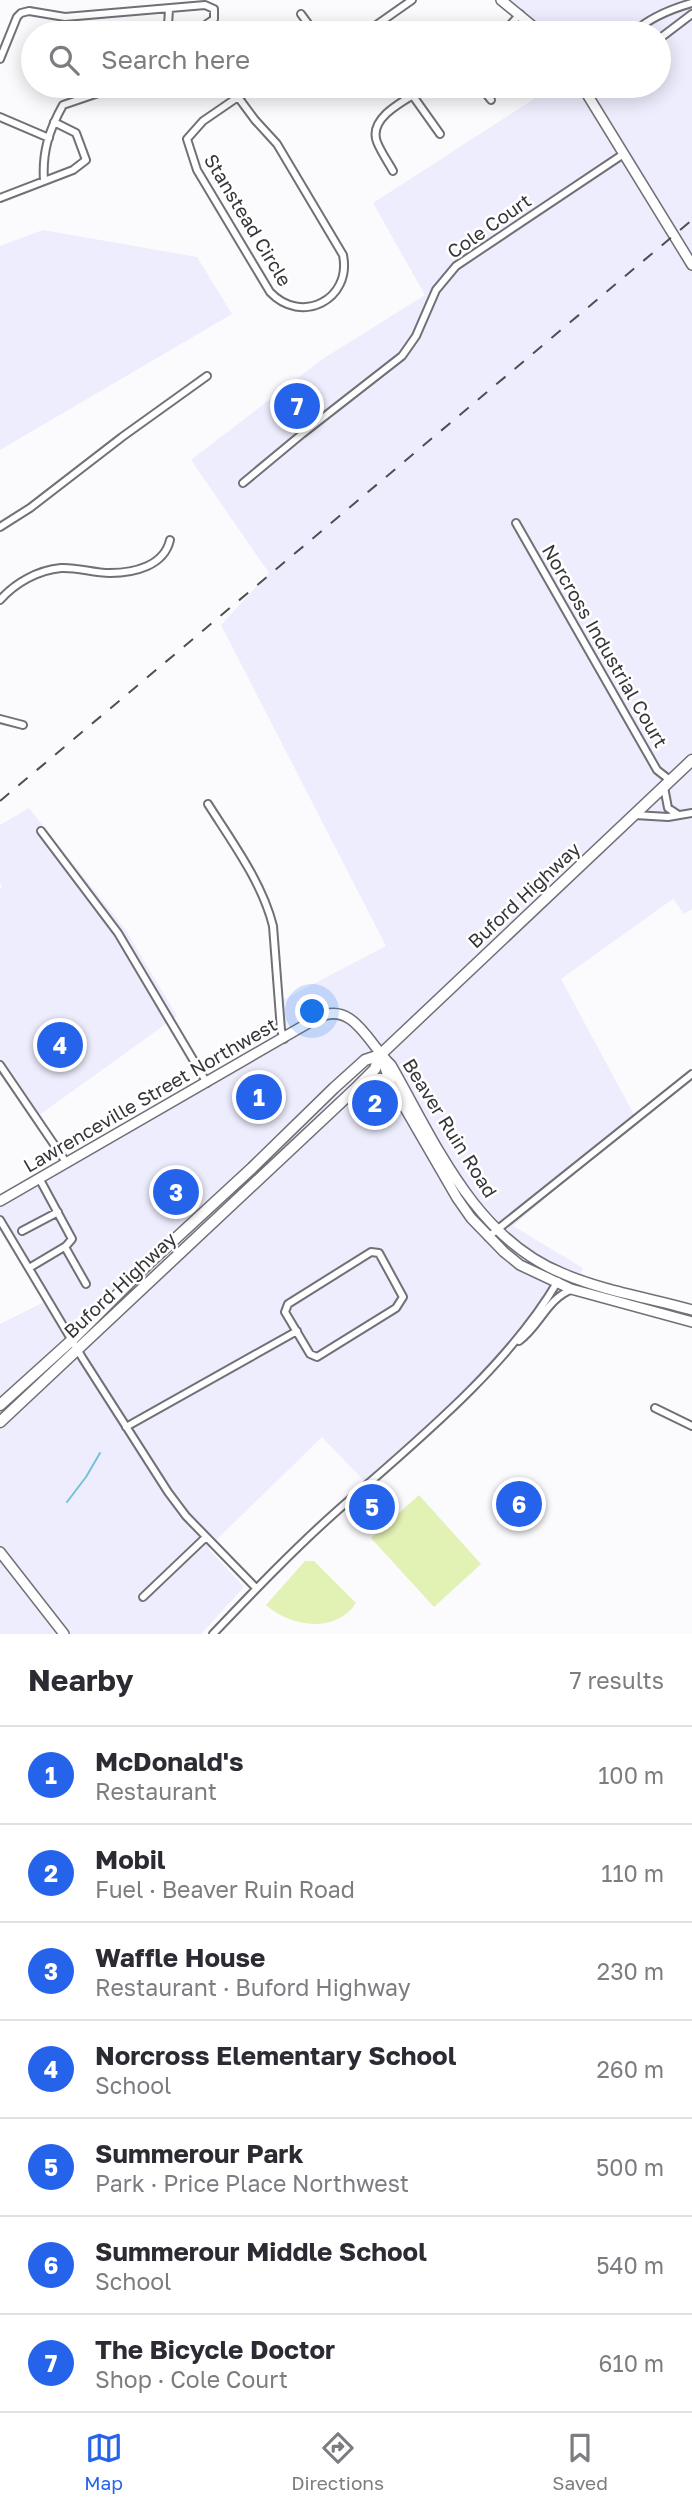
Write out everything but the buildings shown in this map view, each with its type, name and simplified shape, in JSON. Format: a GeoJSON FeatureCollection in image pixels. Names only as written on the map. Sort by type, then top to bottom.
{"type":"FeatureCollection","features":[{"type":"Feature","properties":{"kind":"main road"},"geometry":{"type":"LineString","coordinates":[[501,0],[528,21]]}},
{"type":"Feature","properties":{"kind":"main road"},"geometry":{"type":"LineString","coordinates":[[590,98],[622,155],[692,265]]}},
{"type":"Feature","properties":{"kind":"main road","name":"Buford Highway"},"geometry":{"type":"LineString","coordinates":[[0,1422],[149,1263],[365,1060],[380,1055],[692,760]]}},
{"type":"Feature","properties":{"kind":"main road","name":"Lawrenceville Street Northwest"},"geometry":{"type":"LineString","coordinates":[[0,1201],[323,1015],[331,1012],[352,1018],[380,1055]]}},
{"type":"Feature","properties":{"kind":"main road","name":"Buford Highway"},"geometry":{"type":"LineString","coordinates":[[0,1405],[74,1345],[247,1190],[375,1069],[380,1055]]}},
{"type":"Feature","properties":{"kind":"main road","name":"Beaver Ruin Road"},"geometry":{"type":"LineString","coordinates":[[380,1055],[391,1084],[457,1198],[488,1237],[520,1265],[573,1289],[692,1322]]}},
{"type":"Feature","properties":{"kind":"main road","name":"Beaver Ruin Road"},"geometry":{"type":"LineString","coordinates":[[380,1055],[391,1065],[471,1200],[512,1243],[562,1274],[692,1310]]}},
{"type":"Feature","properties":{"kind":"main road"},"geometry":{"type":"LineString","coordinates":[[354,1090],[370,1080],[387,1080],[391,1084]]}},
{"type":"Feature","properties":{"kind":"main road"},"geometry":{"type":"LineString","coordinates":[[239,1180],[247,1190]]}},
{"type":"Feature","properties":{"kind":"main road"},"geometry":{"type":"LineString","coordinates":[[0,1552],[64,1634]]}},
{"type":"Feature","properties":{"kind":"street"},"geometry":{"type":"LineString","coordinates":[[382,21],[412,0]]}},
{"type":"Feature","properties":{"kind":"street"},"geometry":{"type":"LineString","coordinates":[[649,21],[671,9],[692,3]]}},
{"type":"Feature","properties":{"kind":"street"},"geometry":{"type":"LineString","coordinates":[[0,59],[21,12],[65,17],[205,5],[214,9],[214,19],[211,21]]}},
{"type":"Feature","properties":{"kind":"street"},"geometry":{"type":"LineString","coordinates":[[168,21],[169,9]]}},
{"type":"Feature","properties":{"kind":"street"},"geometry":{"type":"LineString","coordinates":[[302,14],[307,21]]}},
{"type":"Feature","properties":{"kind":"street"},"geometry":{"type":"LineString","coordinates":[[515,21],[520,14]]}},
{"type":"Feature","properties":{"kind":"street"},"geometry":{"type":"LineString","coordinates":[[671,30],[692,14]]}},
{"type":"Feature","properties":{"kind":"street"},"geometry":{"type":"LineString","coordinates":[[44,181],[43,159],[54,122],[64,106],[86,98]]}},
{"type":"Feature","properties":{"kind":"street","name":"Stanstead Circle"},"geometry":{"type":"LineString","coordinates":[[237,98],[203,121],[187,138],[197,170],[270,292],[289,306],[302,308],[314,305],[335,294],[345,267],[343,255],[277,144],[239,98]]}},
{"type":"Feature","properties":{"kind":"street"},"geometry":{"type":"LineString","coordinates":[[393,171],[377,142],[376,128],[381,118],[410,98]]}},
{"type":"Feature","properties":{"kind":"street"},"geometry":{"type":"LineString","coordinates":[[414,98],[440,134]]}},
{"type":"Feature","properties":{"kind":"street"},"geometry":{"type":"LineString","coordinates":[[0,117],[49,138]]}},
{"type":"Feature","properties":{"kind":"street"},"geometry":{"type":"LineString","coordinates":[[0,198],[73,170],[86,160],[76,133],[54,122]]}},
{"type":"Feature","properties":{"kind":"street","name":"Cole Court"},"geometry":{"type":"LineString","coordinates":[[243,483],[402,356],[416,336],[436,290],[456,266],[622,155]]}},
{"type":"Feature","properties":{"kind":"street"},"geometry":{"type":"LineString","coordinates":[[0,527],[30,509],[122,437],[208,376]]}},
{"type":"Feature","properties":{"kind":"street","name":"Norcross Industrial Court"},"geometry":{"type":"LineString","coordinates":[[516,523],[657,770],[668,784],[668,808],[679,815]]}},
{"type":"Feature","properties":{"kind":"street"},"geometry":{"type":"LineString","coordinates":[[0,600],[19,584],[41,572],[62,568],[110,573],[152,564],[167,552],[170,540]]}},
{"type":"Feature","properties":{"kind":"street"},"geometry":{"type":"LineString","coordinates":[[0,719],[23,725]]}},
{"type":"Feature","properties":{"kind":"street"},"geometry":{"type":"LineString","coordinates":[[208,804],[252,875],[270,914],[284,1039]]}},
{"type":"Feature","properties":{"kind":"street"},"geometry":{"type":"LineString","coordinates":[[635,815],[668,817],[692,813]]}},
{"type":"Feature","properties":{"kind":"street"},"geometry":{"type":"LineString","coordinates":[[41,831],[118,933],[207,1083]]}},
{"type":"Feature","properties":{"kind":"street"},"geometry":{"type":"LineString","coordinates":[[0,1065],[3,1076],[66,1162]]}},
{"type":"Feature","properties":{"kind":"street"},"geometry":{"type":"LineString","coordinates":[[488,1237],[692,1074]]}},
{"type":"Feature","properties":{"kind":"street"},"geometry":{"type":"LineString","coordinates":[[29,1268],[65,1247],[72,1236],[39,1178]]}},
{"type":"Feature","properties":{"kind":"street"},"geometry":{"type":"LineString","coordinates":[[22,1231],[58,1212]]}},
{"type":"Feature","properties":{"kind":"street"},"geometry":{"type":"LineString","coordinates":[[0,1220],[74,1345],[168,1492],[206,1537],[256,1588]]}},
{"type":"Feature","properties":{"kind":"street"},"geometry":{"type":"LineString","coordinates":[[65,1247],[86,1284]]}},
{"type":"Feature","properties":{"kind":"street"},"geometry":{"type":"LineString","coordinates":[[371,1252],[379,1253],[403,1297],[396,1308],[317,1357],[310,1354],[296,1331],[285,1312],[288,1304],[371,1252]]}},
{"type":"Feature","properties":{"kind":"street"},"geometry":{"type":"LineString","coordinates":[[511,1346],[562,1274]]}},
{"type":"Feature","properties":{"kind":"street"},"geometry":{"type":"LineString","coordinates":[[213,1634],[256,1588],[331,1516],[533,1328],[553,1300],[573,1289]]}},
{"type":"Feature","properties":{"kind":"street"},"geometry":{"type":"LineString","coordinates":[[126,1427],[296,1331]]}},
{"type":"Feature","properties":{"kind":"street"},"geometry":{"type":"LineString","coordinates":[[655,1408],[692,1426]]}},
{"type":"Feature","properties":{"kind":"street"},"geometry":{"type":"LineString","coordinates":[[143,1597],[206,1537]]}},
{"type":"Feature","properties":{"kind":"shaded area"},"geometry":{"type":"Polygon","coordinates":[[[509,0],[692,0],[692,909],[684,914],[673,899],[561,979],[639,1124],[581,1167],[513,1226],[583,1268],[574,1286],[506,1355],[368,1485],[322,1437],[208,1548],[244,1587],[201,1634],[0,1634],[0,1324],[52,1298],[0,1221],[0,1202],[143,1112],[234,1068],[286,1038],[277,1003],[386,946],[221,625],[269,573],[191,460],[321,360],[425,295],[373,203],[535,98],[671,98],[671,21],[534,21],[509,0]]]}},
{"type":"Feature","properties":{"kind":"shaded area"},"geometry":{"type":"Polygon","coordinates":[[[43,230],[197,257],[232,314],[0,450],[0,246],[43,230]]]}},
{"type":"Feature","properties":{"kind":"shaded area"},"geometry":{"type":"Polygon","coordinates":[[[29,808],[125,929],[177,1016],[38,1116],[0,1061],[0,825],[29,808]]]}},
{"type":"Feature","properties":{"kind":"green space"},"geometry":{"type":"Polygon","coordinates":[[[376,1488],[392,1505],[369,1526],[353,1509],[376,1488]]]}},
{"type":"Feature","properties":{"kind":"green space"},"geometry":{"type":"Polygon","coordinates":[[[419,1495],[481,1564],[434,1607],[371,1538],[419,1495]]]}},
{"type":"Feature","properties":{"kind":"green space"},"geometry":{"type":"Polygon","coordinates":[[[305,1561],[314,1561],[356,1603],[347,1613],[325,1623],[312,1624],[287,1618],[266,1605],[305,1561]]]}},
{"type":"Feature","properties":{"kind":"waterway"},"geometry":{"type":"LineString","coordinates":[[67,1502],[100,1453]]}},
{"type":"Feature","properties":{"kind":"railway"},"geometry":{"type":"LineString","coordinates":[[0,801],[692,220]]}},
{"type":"Feature","properties":{"kind":"place","name":"The Bicycle Doctor"},"geometry":{"type":"Point","coordinates":[297,406]}},
{"type":"Feature","properties":{"kind":"place","name":"Norcross Elementary School"},"geometry":{"type":"Point","coordinates":[60,1045]}},
{"type":"Feature","properties":{"kind":"place","name":"McDonald's"},"geometry":{"type":"Point","coordinates":[259,1097]}},
{"type":"Feature","properties":{"kind":"place","name":"Mobil"},"geometry":{"type":"Point","coordinates":[375,1103]}},
{"type":"Feature","properties":{"kind":"place","name":"Waffle House"},"geometry":{"type":"Point","coordinates":[176,1192]}},
{"type":"Feature","properties":{"kind":"place","name":"Summerour Middle School"},"geometry":{"type":"Point","coordinates":[519,1504]}},
{"type":"Feature","properties":{"kind":"place","name":"Summerour Park"},"geometry":{"type":"Point","coordinates":[372,1507]}}]}
